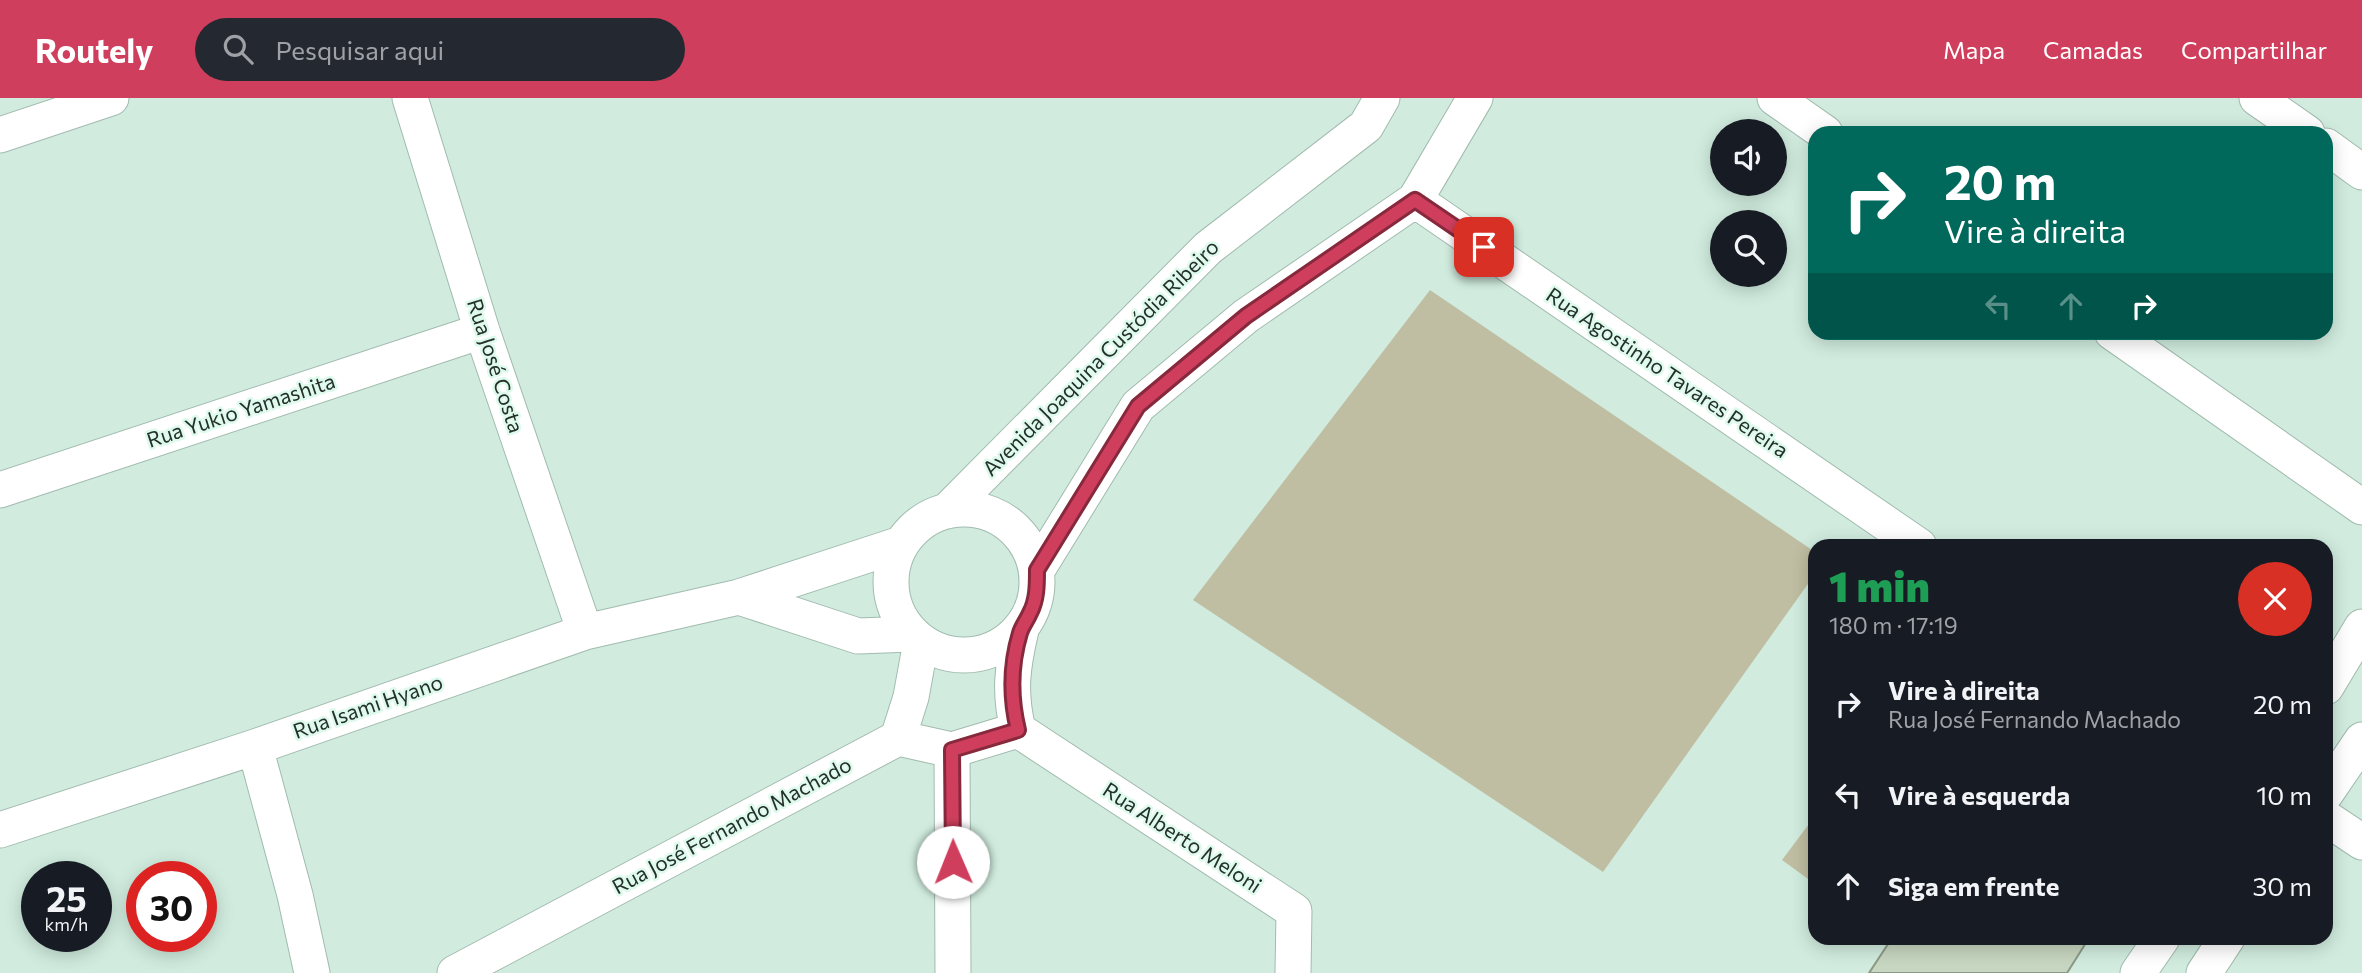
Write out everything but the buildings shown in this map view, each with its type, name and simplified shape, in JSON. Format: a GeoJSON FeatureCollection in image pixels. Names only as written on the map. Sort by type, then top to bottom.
{"type":"FeatureCollection","features":[{"type":"Feature","properties":{"kind":"street"},"geometry":{"type":"LineString","coordinates":[[0,135],[111,98]]}},
{"type":"Feature","properties":{"kind":"street","name":"Rua José Costa"},"geometry":{"type":"LineString","coordinates":[[410,98],[482,331],[585,632]]}},
{"type":"Feature","properties":{"kind":"street","name":"Avenida Joaquina Custódia Ribeiro"},"geometry":{"type":"LineString","coordinates":[[947,511],[1208,248],[1366,126],[1382,98]]}},
{"type":"Feature","properties":{"kind":"street"},"geometry":{"type":"LineString","coordinates":[[1037,570],[1138,406],[1246,316],[1415,200],[1475,98]]}},
{"type":"Feature","properties":{"kind":"street"},"geometry":{"type":"LineString","coordinates":[[1775,98],[1815,126]]}},
{"type":"Feature","properties":{"kind":"street"},"geometry":{"type":"LineString","coordinates":[[2257,98],[2297,126]]}},
{"type":"Feature","properties":{"kind":"street"},"geometry":{"type":"LineString","coordinates":[[2333,151],[2362,172]]}},
{"type":"Feature","properties":{"kind":"street","name":"Rua Agostinho Tavares Pereira"},"geometry":{"type":"LineString","coordinates":[[1415,200],[1909,539]]}},
{"type":"Feature","properties":{"kind":"street","name":"Rua Yukio Yamashita"},"geometry":{"type":"LineString","coordinates":[[0,490],[482,331]]}},
{"type":"Feature","properties":{"kind":"street"},"geometry":{"type":"LineString","coordinates":[[2123,340],[2362,507]]}},
{"type":"Feature","properties":{"kind":"street"},"geometry":{"type":"LineString","coordinates":[[916,638],[911,697],[898,738],[952,750],[1018,730],[1011,701],[1012,666],[1021,630],[1032,611],[1037,592],[1037,570],[1026,542],[1014,528],[999,518],[983,511],[947,511],[929,518],[901,544],[890,581],[897,609],[916,638],[940,652],[962,656],[984,653],[1004,644],[1021,630]]}},
{"type":"Feature","properties":{"kind":"street","name":"Rua Isami Hyano"},"geometry":{"type":"LineString","coordinates":[[0,830],[255,747],[585,632],[739,597],[901,544]]}},
{"type":"Feature","properties":{"kind":"street"},"geometry":{"type":"LineString","coordinates":[[739,597],[858,636],[916,638]]}},
{"type":"Feature","properties":{"kind":"street"},"geometry":{"type":"LineString","coordinates":[[2333,675],[2362,627]]}},
{"type":"Feature","properties":{"kind":"street","name":"Rua Alberto Meloni"},"geometry":{"type":"LineString","coordinates":[[1018,730],[1294,911],[1293,973]]}},
{"type":"Feature","properties":{"kind":"street","name":"Rua José Fernando Machado"},"geometry":{"type":"LineString","coordinates":[[455,973],[898,738]]}},
{"type":"Feature","properties":{"kind":"street"},"geometry":{"type":"LineString","coordinates":[[2333,783],[2362,740]]}},
{"type":"Feature","properties":{"kind":"street"},"geometry":{"type":"LineString","coordinates":[[255,747],[295,895],[312,973]]}},
{"type":"Feature","properties":{"kind":"street"},"geometry":{"type":"LineString","coordinates":[[952,750],[953,973]]}},
{"type":"Feature","properties":{"kind":"street"},"geometry":{"type":"LineString","coordinates":[[2333,823],[2362,842]]}},
{"type":"Feature","properties":{"kind":"street"},"geometry":{"type":"LineString","coordinates":[[2138,973],[2157,945]]}},
{"type":"Feature","properties":{"kind":"street"},"geometry":{"type":"LineString","coordinates":[[2204,973],[2222,945]]}},
{"type":"Feature","properties":{"kind":"green space"},"geometry":{"type":"Polygon","coordinates":[[[1430,290],[1808,547],[1808,584],[1603,872],[1193,600],[1430,290]]]}},
{"type":"Feature","properties":{"kind":"green space"},"geometry":{"type":"Polygon","coordinates":[[[1808,825],[1808,879],[1782,860],[1808,825]]]}},
{"type":"Feature","properties":{"kind":"route"},"geometry":{"type":"LineString","coordinates":[[953,862],[952,750],[1018,730],[1011,701],[1012,666],[1021,630],[1032,611],[1037,592],[1037,570],[1138,406],[1246,316],[1415,200],[1484,247]]}}]}
